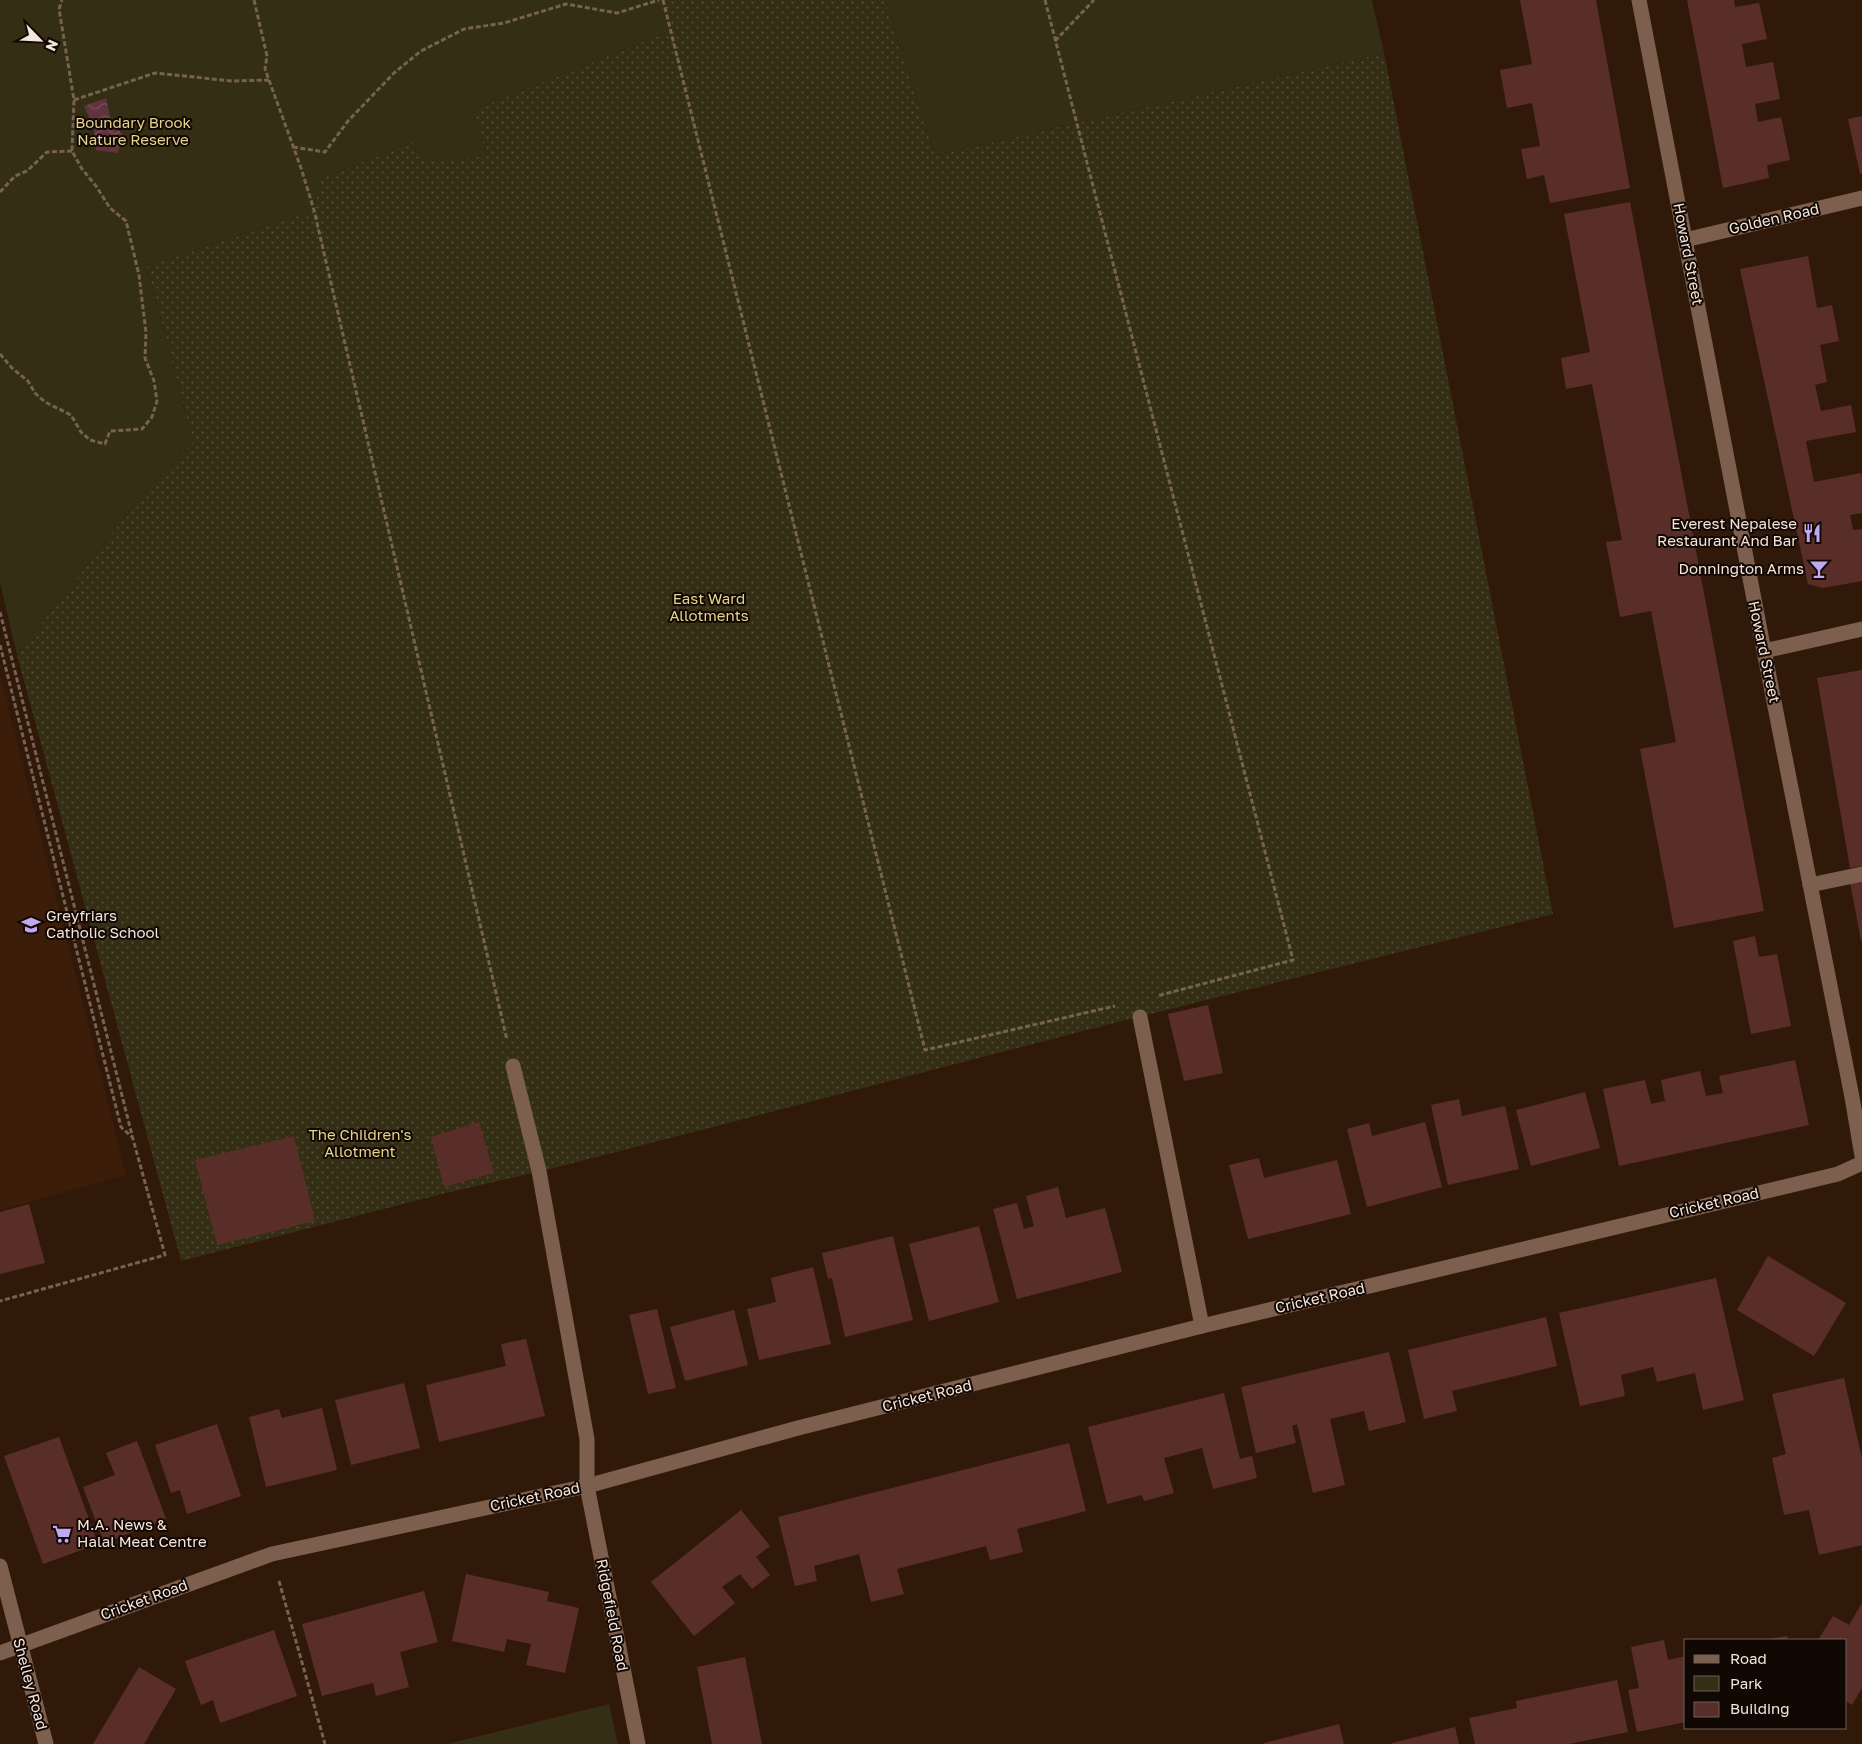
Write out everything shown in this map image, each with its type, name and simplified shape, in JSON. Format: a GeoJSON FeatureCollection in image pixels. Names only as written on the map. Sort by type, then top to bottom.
{"type":"FeatureCollection","features":[{"type":"Feature","properties":{"kind":"street","name":"Howard Street"},"geometry":{"type":"LineString","coordinates":[[1639,0],[1862,1156]]}},
{"type":"Feature","properties":{"kind":"street","name":"Golden Road"},"geometry":{"type":"LineString","coordinates":[[1685,240],[1862,198]]}},
{"type":"Feature","properties":{"kind":"street"},"geometry":{"type":"LineString","coordinates":[[1764,651],[1862,629]]}},
{"type":"Feature","properties":{"kind":"street"},"geometry":{"type":"LineString","coordinates":[[1810,885],[1862,874]]}},
{"type":"Feature","properties":{"kind":"street"},"geometry":{"type":"LineString","coordinates":[[1140,1017],[1202,1326]]}},
{"type":"Feature","properties":{"kind":"street","name":"Ridgefield Road"},"geometry":{"type":"LineString","coordinates":[[513,1066],[539,1171],[587,1438],[587,1486],[638,1744]]}},
{"type":"Feature","properties":{"kind":"street","name":"Cricket Road"},"geometry":{"type":"LineString","coordinates":[[0,1653],[272,1554],[587,1486],[807,1426],[1202,1326],[1838,1174],[1862,1164]]}},
{"type":"Feature","properties":{"kind":"street","name":"Shelley Road"},"geometry":{"type":"LineString","coordinates":[[0,1566],[46,1744]]}},
{"type":"Feature","properties":{"kind":"path"},"geometry":{"type":"LineString","coordinates":[[0,354],[12,368],[28,381],[35,393],[45,402],[71,415],[81,432],[90,440],[105,444],[110,431],[142,429],[152,417],[158,401],[154,381],[145,358],[146,333],[140,275],[126,221],[110,208],[82,169],[72,151],[74,100],[59,9],[62,0]]}},
{"type":"Feature","properties":{"kind":"path"},"geometry":{"type":"LineString","coordinates":[[254,0],[267,56],[265,69],[314,210],[513,1066]]}},
{"type":"Feature","properties":{"kind":"path"},"geometry":{"type":"LineString","coordinates":[[293,147],[325,152],[348,121],[394,73],[421,52],[464,30],[504,23],[566,4],[617,13],[661,0],[925,1050],[1136,1001],[1292,960],[1045,0]]}},
{"type":"Feature","properties":{"kind":"path"},"geometry":{"type":"LineString","coordinates":[[1055,41],[1094,0]]}},
{"type":"Feature","properties":{"kind":"path"},"geometry":{"type":"LineString","coordinates":[[74,100],[155,73],[232,82],[269,80]]}},
{"type":"Feature","properties":{"kind":"path"},"geometry":{"type":"LineString","coordinates":[[0,192],[15,176],[27,171],[47,152],[72,151]]}},
{"type":"Feature","properties":{"kind":"path"},"geometry":{"type":"LineString","coordinates":[[0,612],[133,1139],[165,1255],[0,1301]]}},
{"type":"Feature","properties":{"kind":"path"},"geometry":{"type":"LineString","coordinates":[[0,645],[121,1127],[133,1139]]}},
{"type":"Feature","properties":{"kind":"path"},"geometry":{"type":"LineString","coordinates":[[1136,1001],[1140,1017]]}},
{"type":"Feature","properties":{"kind":"path"},"geometry":{"type":"LineString","coordinates":[[272,1554],[324,1744]]}},
{"type":"Feature","properties":{"kind":"shaded area","name":"Greyfriars Catholic School"},"geometry":{"type":"Polygon","coordinates":[[[0,675],[126,1175],[0,1210],[0,675]]]}},
{"type":"Feature","properties":{"kind":"green space","name":"Boundary Brook Nature Reserve"},"geometry":{"type":"Polygon","coordinates":[[[0,0],[663,0],[669,31],[473,110],[487,156],[425,162],[413,142],[320,179],[314,210],[147,266],[193,442],[137,501],[17,655],[0,583],[0,0]]]}},
{"type":"Feature","properties":{"kind":"green space","name":"East Ward Allotments"},"geometry":{"type":"Polygon","coordinates":[[[663,0],[885,0],[935,155],[1384,53],[1553,914],[1114,1023],[554,1168],[446,1193],[181,1261],[17,655],[137,501],[193,442],[147,266],[314,210],[320,179],[413,142],[487,156],[473,110],[669,31],[663,0]]]}},
{"type":"Feature","properties":{"kind":"green space"},"geometry":{"type":"Polygon","coordinates":[[[885,0],[1372,0],[1384,53],[935,155],[885,0]]]}},
{"type":"Feature","properties":{"kind":"green space"},"geometry":{"type":"Polygon","coordinates":[[[609,1704],[618,1744],[447,1744],[609,1704]]]}},
{"type":"Feature","properties":{"kind":"water"},"geometry":{"type":"Polygon","coordinates":[[[106,98],[111,120],[125,138],[117,153],[96,150],[94,128],[84,106],[106,98]]]}},
{"type":"Feature","properties":{"kind":"building"},"geometry":{"type":"Polygon","coordinates":[[[1520,0],[1596,0],[1630,188],[1550,203],[1544,175],[1527,179],[1521,149],[1540,146],[1532,103],[1507,108],[1500,70],[1532,64],[1520,0]]]}},
{"type":"Feature","properties":{"kind":"building"},"geometry":{"type":"Polygon","coordinates":[[[1687,0],[1734,0],[1735,7],[1759,3],[1767,39],[1742,44],[1746,67],[1773,62],[1780,99],[1755,104],[1758,122],[1781,117],[1790,160],[1767,165],[1769,178],[1723,188],[1687,0]]]}},
{"type":"Feature","properties":{"kind":"building"},"geometry":{"type":"Polygon","coordinates":[[[1862,116],[1862,173],[1860,174],[1848,119],[1862,116]]]}},
{"type":"Feature","properties":{"kind":"building"},"geometry":{"type":"Polygon","coordinates":[[[1630,202],[1764,911],[1674,928],[1640,749],[1676,742],[1651,611],[1620,617],[1606,542],[1622,540],[1592,384],[1566,389],[1561,358],[1590,352],[1564,214],[1630,202]]]}},
{"type":"Feature","properties":{"kind":"building"},"geometry":{"type":"Polygon","coordinates":[[[1808,256],[1817,308],[1832,305],[1839,341],[1820,345],[1827,382],[1815,385],[1821,411],[1851,405],[1856,432],[1806,441],[1814,482],[1861,473],[1862,478],[1862,513],[1850,515],[1853,530],[1862,529],[1862,581],[1823,588],[1808,584],[1740,269],[1808,256]]]}},
{"type":"Feature","properties":{"kind":"building"},"geometry":{"type":"Polygon","coordinates":[[[1862,670],[1862,866],[1850,868],[1817,678],[1862,670]]]}},
{"type":"Feature","properties":{"kind":"building"},"geometry":{"type":"Polygon","coordinates":[[[1862,880],[1862,941],[1861,941],[1850,882],[1862,880]]]}},
{"type":"Feature","properties":{"kind":"building"},"geometry":{"type":"Polygon","coordinates":[[[1755,936],[1759,957],[1777,954],[1791,1026],[1751,1034],[1733,941],[1755,936]]]}},
{"type":"Feature","properties":{"kind":"building"},"geometry":{"type":"Polygon","coordinates":[[[1208,1005],[1223,1073],[1184,1081],[1168,1014],[1208,1005]]]}},
{"type":"Feature","properties":{"kind":"building"},"geometry":{"type":"Polygon","coordinates":[[[1795,1060],[1809,1125],[1619,1166],[1603,1089],[1645,1080],[1651,1104],[1665,1101],[1661,1080],[1700,1071],[1706,1096],[1723,1093],[1719,1076],[1795,1060]]]}},
{"type":"Feature","properties":{"kind":"building"},"geometry":{"type":"Polygon","coordinates":[[[1585,1092],[1600,1148],[1531,1166],[1516,1110],[1585,1092]]]}},
{"type":"Feature","properties":{"kind":"building"},"geometry":{"type":"Polygon","coordinates":[[[1459,1099],[1462,1116],[1505,1106],[1519,1169],[1448,1185],[1431,1105],[1459,1099]]]}},
{"type":"Feature","properties":{"kind":"building"},"geometry":{"type":"Polygon","coordinates":[[[479,1122],[494,1173],[444,1187],[431,1137],[479,1122]]]}},
{"type":"Feature","properties":{"kind":"building"},"geometry":{"type":"Polygon","coordinates":[[[1425,1122],[1442,1187],[1367,1207],[1347,1129],[1369,1123],[1372,1136],[1425,1122]]]}},
{"type":"Feature","properties":{"kind":"building"},"geometry":{"type":"Polygon","coordinates":[[[294,1136],[315,1221],[217,1245],[195,1160],[294,1136]]]}},
{"type":"Feature","properties":{"kind":"building"},"geometry":{"type":"Polygon","coordinates":[[[1259,1158],[1264,1178],[1337,1160],[1351,1214],[1248,1239],[1229,1165],[1259,1158]]]}},
{"type":"Feature","properties":{"kind":"building"},"geometry":{"type":"Polygon","coordinates":[[[1058,1187],[1066,1218],[1105,1208],[1122,1272],[1017,1299],[993,1209],[1017,1203],[1024,1229],[1034,1226],[1026,1196],[1058,1187]]]}},
{"type":"Feature","properties":{"kind":"building"},"geometry":{"type":"Polygon","coordinates":[[[29,1204],[45,1263],[0,1274],[0,1212],[29,1204]]]}},
{"type":"Feature","properties":{"kind":"building"},"geometry":{"type":"Polygon","coordinates":[[[979,1226],[999,1302],[929,1321],[909,1244],[979,1226]]]}},
{"type":"Feature","properties":{"kind":"building"},"geometry":{"type":"Polygon","coordinates":[[[893,1236],[913,1320],[845,1337],[832,1278],[828,1279],[822,1253],[893,1236]]]}},
{"type":"Feature","properties":{"kind":"building"},"geometry":{"type":"Polygon","coordinates":[[[1768,1256],[1846,1303],[1814,1356],[1737,1310],[1768,1256]]]}},
{"type":"Feature","properties":{"kind":"building"},"geometry":{"type":"Polygon","coordinates":[[[813,1267],[831,1344],[759,1360],[747,1309],[776,1302],[771,1278],[813,1267]]]}},
{"type":"Feature","properties":{"kind":"building"},"geometry":{"type":"Polygon","coordinates":[[[1716,1278],[1744,1400],[1703,1410],[1695,1373],[1657,1382],[1653,1367],[1621,1375],[1625,1396],[1580,1406],[1559,1313],[1716,1278]]]}},
{"type":"Feature","properties":{"kind":"building"},"geometry":{"type":"Polygon","coordinates":[[[657,1309],[676,1388],[648,1394],[629,1315],[657,1309]]]}},
{"type":"Feature","properties":{"kind":"building"},"geometry":{"type":"Polygon","coordinates":[[[734,1310],[748,1365],[685,1381],[670,1327],[734,1310]]]}},
{"type":"Feature","properties":{"kind":"building"},"geometry":{"type":"Polygon","coordinates":[[[1546,1317],[1557,1366],[1452,1391],[1457,1411],[1424,1419],[1408,1350],[1546,1317]]]}},
{"type":"Feature","properties":{"kind":"building"},"geometry":{"type":"Polygon","coordinates":[[[526,1339],[545,1416],[439,1442],[426,1385],[506,1366],[501,1344],[526,1339]]]}},
{"type":"Feature","properties":{"kind":"building"},"geometry":{"type":"Polygon","coordinates":[[[1389,1352],[1406,1422],[1369,1431],[1364,1411],[1330,1419],[1345,1485],[1313,1493],[1297,1424],[1292,1426],[1296,1443],[1256,1453],[1241,1387],[1389,1352]]]}},
{"type":"Feature","properties":{"kind":"building"},"geometry":{"type":"Polygon","coordinates":[[[1844,1378],[1862,1459],[1862,1545],[1819,1555],[1809,1510],[1784,1515],[1772,1458],[1786,1454],[1772,1394],[1844,1378]]]}},
{"type":"Feature","properties":{"kind":"building"},"geometry":{"type":"Polygon","coordinates":[[[404,1383],[420,1448],[351,1465],[335,1400],[404,1383]]]}},
{"type":"Feature","properties":{"kind":"building"},"geometry":{"type":"Polygon","coordinates":[[[1224,1393],[1240,1459],[1252,1456],[1257,1478],[1213,1489],[1202,1448],[1164,1458],[1174,1493],[1144,1501],[1142,1495],[1107,1504],[1088,1427],[1224,1393]]]}},
{"type":"Feature","properties":{"kind":"building"},"geometry":{"type":"Polygon","coordinates":[[[322,1408],[337,1470],[266,1487],[249,1417],[279,1409],[282,1418],[322,1408]]]}},
{"type":"Feature","properties":{"kind":"building"},"geometry":{"type":"Polygon","coordinates":[[[217,1424],[241,1496],[187,1514],[180,1490],[171,1493],[155,1445],[217,1424]]]}},
{"type":"Feature","properties":{"kind":"building"},"geometry":{"type":"Polygon","coordinates":[[[59,1437],[98,1544],[43,1564],[4,1456],[59,1437]]]}},
{"type":"Feature","properties":{"kind":"building"},"geometry":{"type":"Polygon","coordinates":[[[137,1441],[166,1519],[104,1543],[83,1487],[115,1475],[106,1453],[137,1441]]]}},
{"type":"Feature","properties":{"kind":"building"},"geometry":{"type":"Polygon","coordinates":[[[1069,1443],[1086,1511],[1017,1529],[1023,1552],[990,1560],[986,1546],[897,1569],[904,1594],[871,1602],[859,1554],[814,1566],[817,1581],[795,1586],[778,1517],[1069,1443]]]}},
{"type":"Feature","properties":{"kind":"building"},"geometry":{"type":"Polygon","coordinates":[[[741,1510],[770,1546],[756,1557],[770,1575],[752,1589],[740,1574],[722,1587],[735,1603],[694,1636],[651,1582],[741,1510]]]}},
{"type":"Feature","properties":{"kind":"building"},"geometry":{"type":"Polygon","coordinates":[[[466,1574],[549,1592],[547,1601],[579,1608],[565,1673],[526,1665],[531,1644],[507,1639],[504,1652],[452,1641],[466,1574]]]}},
{"type":"Feature","properties":{"kind":"building"},"geometry":{"type":"Polygon","coordinates":[[[424,1591],[438,1642],[400,1652],[409,1687],[376,1696],[373,1683],[322,1696],[302,1624],[424,1591]]]}},
{"type":"Feature","properties":{"kind":"building"},"geometry":{"type":"Polygon","coordinates":[[[1862,1603],[1862,1688],[1852,1705],[1847,1702],[1847,1639],[1819,1639],[1833,1616],[1849,1625],[1862,1603]]]}},
{"type":"Feature","properties":{"kind":"building"},"geometry":{"type":"Polygon","coordinates":[[[274,1630],[297,1696],[220,1723],[213,1700],[201,1705],[185,1661],[274,1630]]]}},
{"type":"Feature","properties":{"kind":"building"},"geometry":{"type":"Polygon","coordinates":[[[1787,1636],[1788,1639],[1770,1639],[1787,1636]]]}},
{"type":"Feature","properties":{"kind":"building"},"geometry":{"type":"Polygon","coordinates":[[[1664,1640],[1668,1660],[1684,1656],[1684,1722],[1637,1732],[1628,1690],[1639,1688],[1631,1647],[1664,1640]]]}},
{"type":"Feature","properties":{"kind":"building"},"geometry":{"type":"Polygon","coordinates":[[[745,1657],[762,1744],[712,1744],[697,1667],[745,1657]]]}},
{"type":"Feature","properties":{"kind":"building"},"geometry":{"type":"Polygon","coordinates":[[[139,1667],[176,1689],[144,1744],[93,1744],[139,1667]]]}},
{"type":"Feature","properties":{"kind":"building"},"geometry":{"type":"Polygon","coordinates":[[[1617,1680],[1628,1732],[1569,1744],[1475,1744],[1469,1718],[1517,1708],[1516,1701],[1617,1680]]]}},
{"type":"Feature","properties":{"kind":"building"},"geometry":{"type":"Polygon","coordinates":[[[1339,1724],[1344,1744],[1264,1744],[1264,1743],[1339,1724]]]}},
{"type":"Feature","properties":{"kind":"building"},"geometry":{"type":"Polygon","coordinates":[[[1455,1727],[1459,1744],[1392,1744],[1392,1743],[1455,1727]]]}},
{"type":"Feature","properties":{"kind":"place","name":"Everest Nepalese Restaurant And Bar"},"geometry":{"type":"Point","coordinates":[1812,533]}},
{"type":"Feature","properties":{"kind":"place","name":"Donnington Arms"},"geometry":{"type":"Point","coordinates":[1819,569]}},
{"type":"Feature","properties":{"kind":"place","name":"Greyfriars Catholic School"},"geometry":{"type":"Point","coordinates":[31,925]}},
{"type":"Feature","properties":{"kind":"place","name":"M.A. News & Halal Meat Centre"},"geometry":{"type":"Point","coordinates":[62,1534]}},
{"type":"Feature","properties":{"kind":"park label","name":"The Children's Allotment"},"geometry":{"type":"Point","coordinates":[360,1144]}}]}
